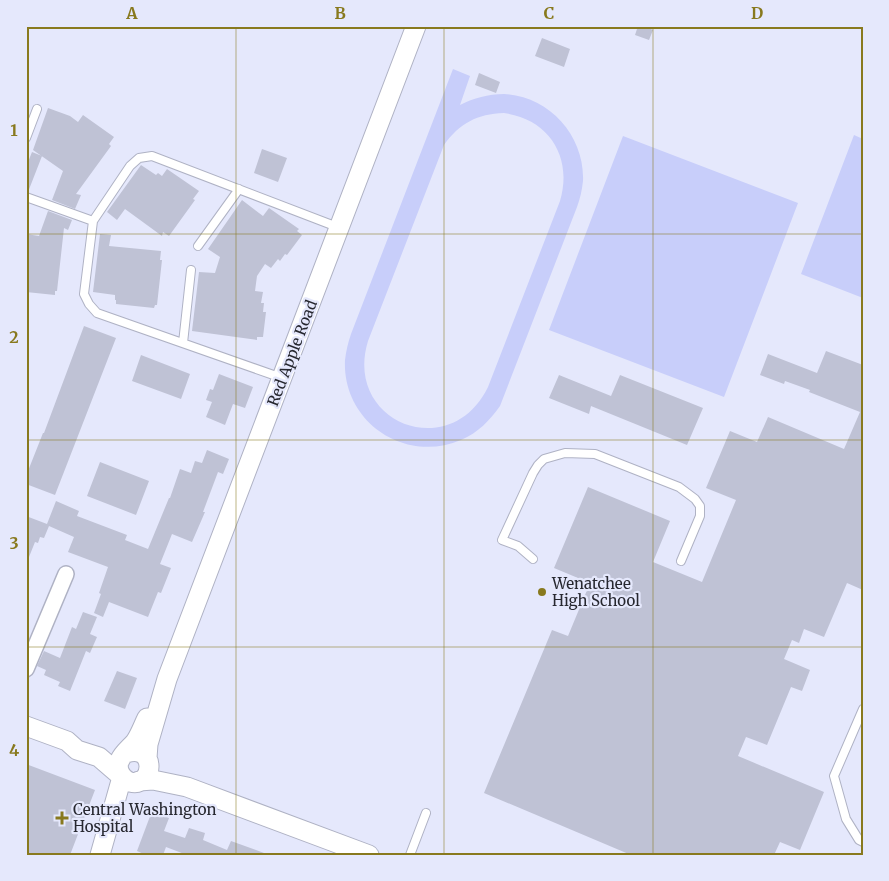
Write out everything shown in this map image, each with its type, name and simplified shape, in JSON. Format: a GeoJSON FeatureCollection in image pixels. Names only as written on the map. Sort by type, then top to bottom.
{"type":"FeatureCollection","features":[{"type":"Feature","properties":{"kind":"street","name":"Red Apple Road"},"geometry":{"type":"LineString","coordinates":[[148,759],[148,744],[167,679],[416,26]]}},
{"type":"Feature","properties":{"kind":"street"},"geometry":{"type":"LineString","coordinates":[[26,669],[66,574]]}},
{"type":"Feature","properties":{"kind":"street","name":"Red Apple Road"},"geometry":{"type":"LineString","coordinates":[[126,753],[135,741],[167,679]]}},
{"type":"Feature","properties":{"kind":"street"},"geometry":{"type":"LineString","coordinates":[[26,726],[67,741],[77,750],[99,758],[130,779],[153,780],[187,787],[369,855]]}},
{"type":"Feature","properties":{"kind":"street"},"geometry":{"type":"LineString","coordinates":[[67,741],[80,739],[111,750],[126,753],[141,752],[156,768],[187,787]]}},
{"type":"Feature","properties":{"kind":"street"},"geometry":{"type":"LineString","coordinates":[[126,753],[119,761],[118,767],[130,779]]}},
{"type":"Feature","properties":{"kind":"street"},"geometry":{"type":"LineString","coordinates":[[130,779],[146,777],[150,768],[148,759]]}},
{"type":"Feature","properties":{"kind":"street"},"geometry":{"type":"LineString","coordinates":[[100,854],[130,779]]}},
{"type":"Feature","properties":{"kind":"lane"},"geometry":{"type":"LineString","coordinates":[[26,138],[37,109]]}},
{"type":"Feature","properties":{"kind":"lane"},"geometry":{"type":"LineString","coordinates":[[282,378],[97,312],[89,304],[84,294],[93,221],[130,166],[139,158],[152,156],[340,228]]}},
{"type":"Feature","properties":{"kind":"lane"},"geometry":{"type":"LineString","coordinates":[[198,246],[238,189]]}},
{"type":"Feature","properties":{"kind":"lane"},"geometry":{"type":"LineString","coordinates":[[26,197],[93,221]]}},
{"type":"Feature","properties":{"kind":"lane"},"geometry":{"type":"LineString","coordinates":[[183,343],[191,270]]}},
{"type":"Feature","properties":{"kind":"lane"},"geometry":{"type":"LineString","coordinates":[[533,559],[518,546],[502,540],[538,465],[544,459],[565,453],[595,454],[679,488],[695,499],[700,506],[700,516],[681,562]]}},
{"type":"Feature","properties":{"kind":"lane"},"geometry":{"type":"LineString","coordinates":[[863,709],[861,720],[834,776],[846,819],[859,840],[863,842]]}},
{"type":"Feature","properties":{"kind":"lane"},"geometry":{"type":"LineString","coordinates":[[410,855],[426,813]]}},
{"type":"Feature","properties":{"kind":"shaded area"},"geometry":{"type":"Polygon","coordinates":[[[453,69],[470,76],[460,105],[476,98],[492,95],[520,96],[536,102],[561,121],[571,134],[582,164],[583,181],[580,198],[500,406],[488,421],[467,437],[440,446],[419,446],[399,442],[381,432],[366,419],[354,402],[347,382],[345,360],[351,334],[453,69]],[[504,113],[485,115],[463,125],[444,145],[368,341],[364,369],[371,393],[385,412],[404,424],[427,428],[450,424],[471,411],[488,387],[560,201],[563,170],[560,155],[554,143],[545,132],[534,123],[504,113]]]}},
{"type":"Feature","properties":{"kind":"shaded area"},"geometry":{"type":"Polygon","coordinates":[[[854,135],[863,139],[863,298],[801,274],[854,135]]]}},
{"type":"Feature","properties":{"kind":"shaded area"},"geometry":{"type":"Polygon","coordinates":[[[623,136],[798,203],[724,397],[549,330],[623,136]]]}},
{"type":"Feature","properties":{"kind":"building"},"geometry":{"type":"Polygon","coordinates":[[[638,26],[644,26],[653,30],[649,40],[635,35],[638,26]]]}},
{"type":"Feature","properties":{"kind":"building"},"geometry":{"type":"Polygon","coordinates":[[[542,38],[570,49],[564,67],[535,56],[542,38]]]}},
{"type":"Feature","properties":{"kind":"building"},"geometry":{"type":"Polygon","coordinates":[[[479,73],[500,82],[496,93],[475,85],[479,73]]]}},
{"type":"Feature","properties":{"kind":"building"},"geometry":{"type":"Polygon","coordinates":[[[48,108],[70,116],[78,122],[83,115],[114,137],[109,144],[111,146],[76,194],[81,195],[75,209],[52,200],[63,171],[33,150],[48,108]]]}},
{"type":"Feature","properties":{"kind":"building"},"geometry":{"type":"Polygon","coordinates":[[[262,149],[287,158],[278,182],[254,173],[262,149]]]}},
{"type":"Feature","properties":{"kind":"building"},"geometry":{"type":"Polygon","coordinates":[[[32,152],[42,156],[28,192],[26,192],[26,167],[32,152]]]}},
{"type":"Feature","properties":{"kind":"building"},"geometry":{"type":"Polygon","coordinates":[[[141,165],[156,175],[158,173],[162,176],[167,169],[199,191],[193,199],[195,200],[169,236],[163,232],[162,236],[125,209],[117,220],[107,212],[141,165]]]}},
{"type":"Feature","properties":{"kind":"building"},"geometry":{"type":"Polygon","coordinates":[[[242,200],[263,216],[269,208],[299,229],[297,231],[302,235],[287,255],[285,254],[280,261],[278,259],[271,268],[265,264],[257,276],[255,291],[263,292],[261,303],[264,303],[263,312],[266,312],[263,337],[257,337],[257,340],[192,331],[199,272],[215,273],[220,257],[208,249],[242,200]]]}},
{"type":"Feature","properties":{"kind":"building"},"geometry":{"type":"Polygon","coordinates":[[[48,211],[72,220],[68,230],[64,228],[55,295],[26,292],[26,234],[39,236],[48,211]]]}},
{"type":"Feature","properties":{"kind":"building"},"geometry":{"type":"Polygon","coordinates":[[[100,234],[111,235],[109,246],[161,251],[160,260],[162,260],[157,305],[154,308],[116,304],[115,295],[93,292],[100,234]]]}},
{"type":"Feature","properties":{"kind":"building"},"geometry":{"type":"Polygon","coordinates":[[[84,326],[116,338],[55,495],[26,484],[26,476],[84,326]]]}},
{"type":"Feature","properties":{"kind":"building","name":"Wenatchee High School"},"geometry":{"type":"Polygon","coordinates":[[[826,351],[863,365],[863,590],[847,583],[824,637],[804,629],[799,643],[792,640],[784,659],[810,670],[802,691],[791,687],[767,745],[746,737],[738,756],[824,792],[800,850],[780,842],[774,855],[631,855],[484,793],[552,630],[568,636],[590,583],[554,568],[588,487],[670,521],[653,562],[702,582],[736,500],[706,488],[730,431],[757,442],[768,417],[844,449],[860,412],[809,392],[810,390],[785,381],[784,384],[760,375],[768,354],[817,373],[826,351]]]}},
{"type":"Feature","properties":{"kind":"building"},"geometry":{"type":"Polygon","coordinates":[[[141,355],[190,374],[181,399],[132,381],[141,355]]]}},
{"type":"Feature","properties":{"kind":"building"},"geometry":{"type":"Polygon","coordinates":[[[219,374],[253,387],[245,408],[233,404],[225,425],[206,417],[212,402],[206,400],[210,389],[213,390],[219,374]]]}},
{"type":"Feature","properties":{"kind":"building"},"geometry":{"type":"Polygon","coordinates":[[[559,375],[611,396],[620,375],[703,408],[687,445],[591,406],[589,414],[549,398],[559,375]]]}},
{"type":"Feature","properties":{"kind":"building"},"geometry":{"type":"Polygon","coordinates":[[[207,450],[229,459],[223,474],[218,472],[203,512],[205,512],[192,542],[172,534],[160,564],[171,568],[161,593],[158,592],[148,617],[109,602],[103,617],[94,613],[108,567],[68,552],[74,537],[49,526],[44,538],[40,537],[38,543],[35,542],[26,562],[26,516],[47,524],[56,501],[79,511],[77,516],[127,535],[125,540],[148,549],[180,469],[191,473],[195,461],[202,463],[207,450]]]}},
{"type":"Feature","properties":{"kind":"building"},"geometry":{"type":"Polygon","coordinates":[[[100,462],[149,481],[136,515],[87,496],[100,462]]]}},
{"type":"Feature","properties":{"kind":"building"},"geometry":{"type":"Polygon","coordinates":[[[83,612],[97,617],[90,634],[97,637],[90,653],[86,651],[70,691],[58,686],[60,682],[44,675],[46,670],[37,666],[44,651],[60,658],[72,627],[76,629],[83,612]]]}},
{"type":"Feature","properties":{"kind":"building"},"geometry":{"type":"Polygon","coordinates":[[[117,671],[137,678],[125,709],[104,701],[117,671]]]}},
{"type":"Feature","properties":{"kind":"building","name":"Central Washington Hospital"},"geometry":{"type":"Polygon","coordinates":[[[26,764],[95,790],[70,855],[26,855],[26,764]]]}},
{"type":"Feature","properties":{"kind":"building"},"geometry":{"type":"Polygon","coordinates":[[[152,811],[169,818],[164,831],[185,838],[189,828],[205,833],[203,840],[227,850],[231,841],[264,853],[264,855],[187,855],[166,847],[163,855],[146,855],[137,851],[152,811]]]}},
{"type":"Feature","properties":{"kind":"place","name":"Wenatchee High School"},"geometry":{"type":"Point","coordinates":[542,592]}},
{"type":"Feature","properties":{"kind":"place","name":"Central Washington Hospital"},"geometry":{"type":"Point","coordinates":[62,818]}}]}
